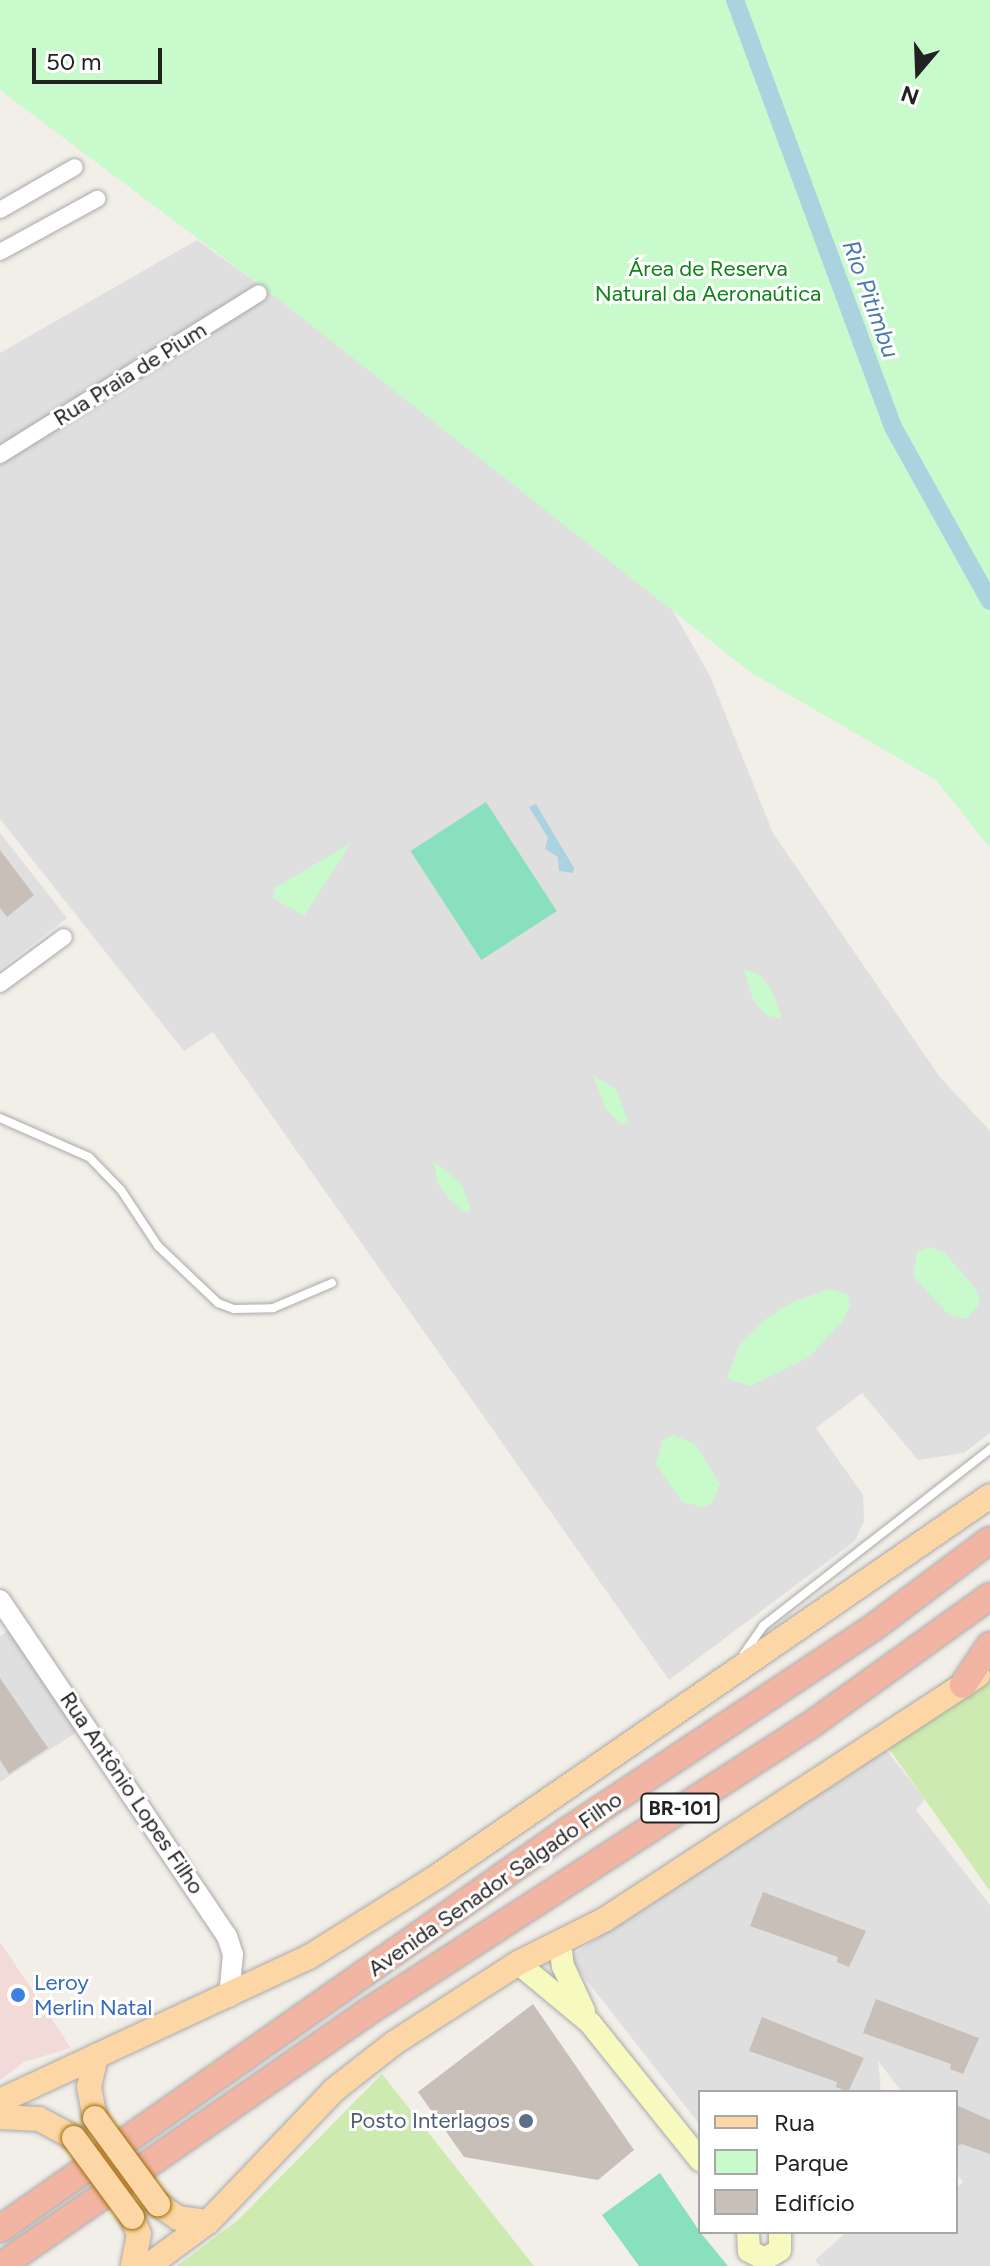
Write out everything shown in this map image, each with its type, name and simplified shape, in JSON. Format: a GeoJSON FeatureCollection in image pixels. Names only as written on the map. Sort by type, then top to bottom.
{"type":"FeatureCollection","features":[{"type":"Feature","properties":{"kind":"highway","name":"Avenida Senador Salgado Filho"},"geometry":{"type":"LineString","coordinates":[[0,2229],[567,1831],[874,1627],[990,1540]]}},
{"type":"Feature","properties":{"kind":"highway","name":"Avenida Senador Salgado Filho"},"geometry":{"type":"LineString","coordinates":[[1,2266],[341,2030],[812,1724],[990,1596]]}},
{"type":"Feature","properties":{"kind":"highway"},"geometry":{"type":"LineString","coordinates":[[963,1685],[990,1645]]}},
{"type":"Feature","properties":{"kind":"main road","name":"Avenida Senador Salgado Filho"},"geometry":{"type":"LineString","coordinates":[[0,2101],[229,1997],[309,1957],[438,1876],[990,1496]]}},
{"type":"Feature","properties":{"kind":"main road"},"geometry":{"type":"LineString","coordinates":[[148,2266],[208,2222],[334,2090],[394,2043],[518,1963],[604,1920],[990,1667]]}},
{"type":"Feature","properties":{"kind":"main road"},"geometry":{"type":"LineString","coordinates":[[560,1943],[568,1979],[590,2023]]}},
{"type":"Feature","properties":{"kind":"main road"},"geometry":{"type":"LineString","coordinates":[[518,1963],[590,2023],[698,2158]]}},
{"type":"Feature","properties":{"kind":"main road"},"geometry":{"type":"LineString","coordinates":[[96,2056],[89,2087],[95,2118],[158,2204],[178,2218],[208,2222]]}},
{"type":"Feature","properties":{"kind":"main road"},"geometry":{"type":"LineString","coordinates":[[0,2117],[39,2119],[74,2138],[132,2217],[139,2234],[133,2266]]}},
{"type":"Feature","properties":{"kind":"main road"},"geometry":{"type":"LineString","coordinates":[[747,2234],[749,2251],[777,2254]]}},
{"type":"Feature","properties":{"kind":"street"},"geometry":{"type":"LineString","coordinates":[[0,210],[75,167]]}},
{"type":"Feature","properties":{"kind":"street"},"geometry":{"type":"LineString","coordinates":[[0,252],[97,199]]}},
{"type":"Feature","properties":{"kind":"street","name":"Rua Praia de Pium"},"geometry":{"type":"LineString","coordinates":[[0,455],[259,293]]}},
{"type":"Feature","properties":{"kind":"street"},"geometry":{"type":"LineString","coordinates":[[0,984],[64,937]]}},
{"type":"Feature","properties":{"kind":"street","name":"Rua Antônio Lopes Filho"},"geometry":{"type":"LineString","coordinates":[[0,1600],[227,1936],[233,1954],[229,1997]]}},
{"type":"Feature","properties":{"kind":"lane"},"geometry":{"type":"LineString","coordinates":[[0,1118],[89,1157],[121,1190],[158,1246],[218,1303],[234,1309],[273,1308],[332,1283]]}},
{"type":"Feature","properties":{"kind":"lane"},"geometry":{"type":"LineString","coordinates":[[728,1676],[763,1626],[990,1449]]}},
{"type":"Feature","properties":{"kind":"shaded area"},"geometry":{"type":"Polygon","coordinates":[[[197,240],[322,330],[670,606],[710,676],[773,833],[939,1076],[990,1131],[990,1433],[964,1453],[918,1460],[862,1393],[816,1428],[863,1495],[864,1521],[855,1541],[669,1680],[213,1032],[184,1051],[0,819],[0,353],[197,240]]]}},
{"type":"Feature","properties":{"kind":"shaded area"},"geometry":{"type":"Polygon","coordinates":[[[0,833],[67,918],[0,969],[0,833]]]}},
{"type":"Feature","properties":{"kind":"shaded area"},"geometry":{"type":"Polygon","coordinates":[[[9,1630],[80,1730],[0,1782],[0,1636],[9,1630]]]}},
{"type":"Feature","properties":{"kind":"shaded area"},"geometry":{"type":"Polygon","coordinates":[[[880,1742],[925,1799],[916,1810],[990,1905],[990,2266],[820,2266],[815,2260],[845,2234],[958,2234],[958,2186],[963,2182],[958,2176],[958,2090],[900,2090],[878,2061],[881,2090],[698,2090],[698,2122],[569,1958],[880,1742]]]}},
{"type":"Feature","properties":{"kind":"shaded area","name":"Leroy Merlin Natal"},"geometry":{"type":"Polygon","coordinates":[[[0,1942],[71,2048],[24,2062],[0,2080],[0,1942]]]}},
{"type":"Feature","properties":{"kind":"green space","name":"Área de Reserva Natural da Aeronaútica"},"geometry":{"type":"Polygon","coordinates":[[[0,0],[990,0],[990,848],[936,780],[750,672],[273,295],[0,90],[0,0]]]}},
{"type":"Feature","properties":{"kind":"green space"},"geometry":{"type":"Polygon","coordinates":[[[486,802],[557,911],[481,960],[411,851],[486,802]]]}},
{"type":"Feature","properties":{"kind":"green space"},"geometry":{"type":"Polygon","coordinates":[[[351,843],[304,916],[273,898],[275,888],[351,843]]]}},
{"type":"Feature","properties":{"kind":"green space"},"geometry":{"type":"Polygon","coordinates":[[[744,969],[761,976],[772,991],[782,1019],[766,1015],[753,1000],[744,969]]]}},
{"type":"Feature","properties":{"kind":"green space"},"geometry":{"type":"Polygon","coordinates":[[[593,1075],[617,1090],[628,1123],[621,1124],[606,1109],[593,1075]]]}},
{"type":"Feature","properties":{"kind":"green space"},"geometry":{"type":"Polygon","coordinates":[[[434,1162],[461,1183],[471,1210],[466,1213],[450,1200],[438,1184],[434,1162]]]}},
{"type":"Feature","properties":{"kind":"green space"},"geometry":{"type":"Polygon","coordinates":[[[928,1247],[944,1252],[977,1290],[980,1303],[967,1319],[949,1315],[913,1276],[917,1252],[928,1247]]]}},
{"type":"Feature","properties":{"kind":"green space"},"geometry":{"type":"Polygon","coordinates":[[[830,1289],[847,1294],[850,1306],[842,1322],[808,1358],[751,1386],[727,1379],[739,1345],[766,1319],[792,1302],[830,1289]]]}},
{"type":"Feature","properties":{"kind":"green space"},"geometry":{"type":"Polygon","coordinates":[[[673,1435],[695,1444],[720,1484],[712,1503],[703,1507],[682,1502],[656,1464],[663,1440],[673,1435]]]}},
{"type":"Feature","properties":{"kind":"green space"},"geometry":{"type":"Polygon","coordinates":[[[990,1647],[990,1891],[877,1732],[990,1647]]]}},
{"type":"Feature","properties":{"kind":"green space"},"geometry":{"type":"Polygon","coordinates":[[[382,2074],[534,2266],[177,2266],[238,2220],[382,2074]]]}},
{"type":"Feature","properties":{"kind":"green space"},"geometry":{"type":"Polygon","coordinates":[[[660,2173],[698,2229],[698,2234],[702,2234],[728,2266],[639,2266],[602,2215],[660,2173]]]}},
{"type":"Feature","properties":{"kind":"water"},"geometry":{"type":"Polygon","coordinates":[[[536,804],[574,868],[573,873],[559,871],[558,857],[545,849],[548,838],[529,807],[536,804]]]}},
{"type":"Feature","properties":{"kind":"building"},"geometry":{"type":"Polygon","coordinates":[[[0,850],[34,895],[7,917],[0,908],[0,850]]]}},
{"type":"Feature","properties":{"kind":"building"},"geometry":{"type":"Polygon","coordinates":[[[0,1678],[48,1748],[9,1774],[0,1760],[0,1678]]]}},
{"type":"Feature","properties":{"kind":"building"},"geometry":{"type":"Polygon","coordinates":[[[763,1892],[866,1931],[849,1967],[837,1962],[838,1957],[750,1926],[763,1892]]]}},
{"type":"Feature","properties":{"kind":"building"},"geometry":{"type":"Polygon","coordinates":[[[876,1999],[979,2038],[963,2074],[950,2069],[951,2064],[863,2033],[876,1999]]]}},
{"type":"Feature","properties":{"kind":"building","name":"Posto Interlagos"},"geometry":{"type":"Polygon","coordinates":[[[533,2004],[634,2150],[598,2180],[464,2157],[418,2092],[533,2004]]]}},
{"type":"Feature","properties":{"kind":"building"},"geometry":{"type":"Polygon","coordinates":[[[762,2017],[864,2058],[849,2090],[843,2090],[836,2087],[837,2082],[749,2051],[762,2017]]]}},
{"type":"Feature","properties":{"kind":"building"},"geometry":{"type":"Polygon","coordinates":[[[958,2106],[990,2120],[990,2154],[958,2145],[958,2106]]]}},
{"type":"Feature","properties":{"kind":"waterway","name":"Rio Pitimbu"},"geometry":{"type":"LineString","coordinates":[[735,0],[893,427],[990,601]]}},
{"type":"Feature","properties":{"kind":"place","name":"Leroy Merlin Natal"},"geometry":{"type":"Point","coordinates":[18,1995]}},
{"type":"Feature","properties":{"kind":"place","name":"Posto Interlagos"},"geometry":{"type":"Point","coordinates":[526,2121]}}]}
